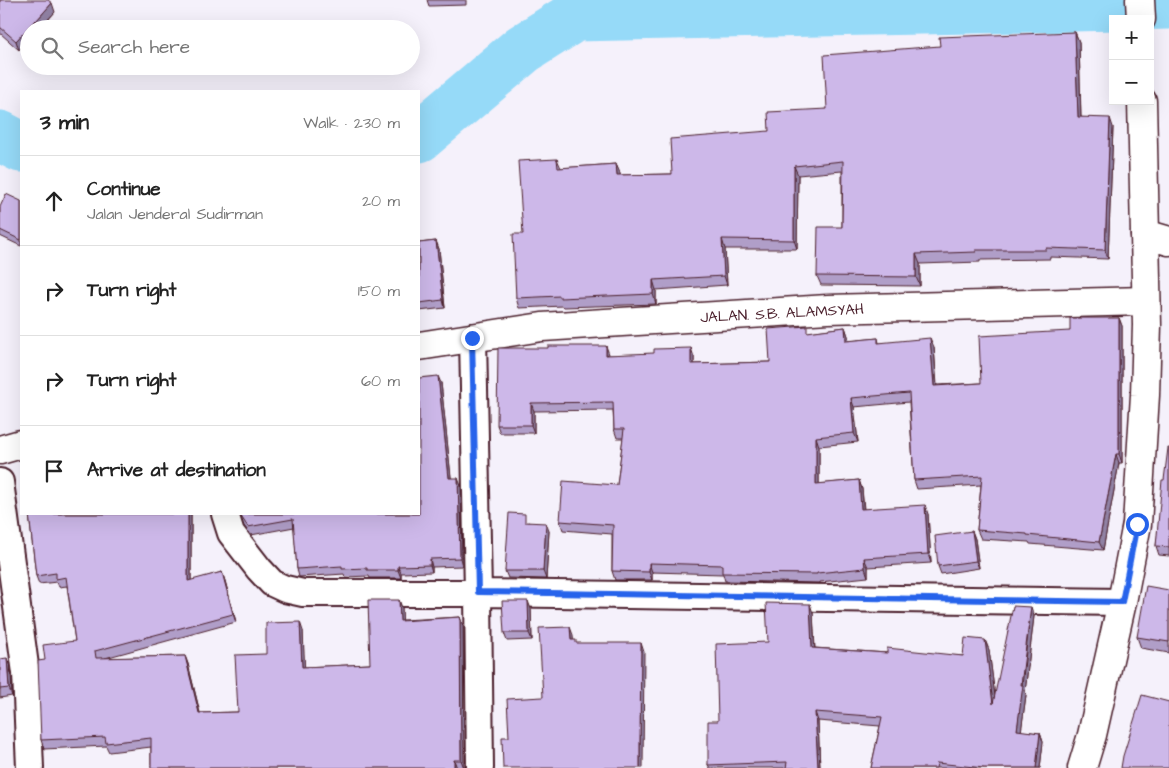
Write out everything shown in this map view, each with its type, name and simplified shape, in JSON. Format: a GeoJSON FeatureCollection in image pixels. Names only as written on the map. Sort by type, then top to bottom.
{"type":"FeatureCollection","features":[{"type":"Feature","properties":{"kind":"street"},"geometry":{"type":"LineString","coordinates":[[1140,0],[1141,15]]}},
{"type":"Feature","properties":{"kind":"street"},"geometry":{"type":"LineString","coordinates":[[1082,768],[1092,735],[1122,602],[1137,524],[1145,395],[1154,317],[1157,238],[1142,105]]}},
{"type":"Feature","properties":{"kind":"street","name":"JALAN. S.B. ALAMSYAH"},"geometry":{"type":"LineString","coordinates":[[420,346],[542,327],[828,309],[1154,317]]}},
{"type":"Feature","properties":{"kind":"street"},"geometry":{"type":"LineString","coordinates":[[472,338],[480,768]]}},
{"type":"Feature","properties":{"kind":"street"},"geometry":{"type":"LineString","coordinates":[[0,450],[20,444]]}},
{"type":"Feature","properties":{"kind":"street"},"geometry":{"type":"LineString","coordinates":[[0,482],[26,673],[30,768]]}},
{"type":"Feature","properties":{"kind":"street"},"geometry":{"type":"LineString","coordinates":[[225,515],[231,533],[272,583],[285,589],[303,593],[478,592],[1122,602]]}},
{"type":"Feature","properties":{"kind":"building"},"geometry":{"type":"Polygon","coordinates":[[[0,0],[48,0],[52,3],[37,20],[20,20],[20,37],[16,41],[0,27],[0,0]]]}},
{"type":"Feature","properties":{"kind":"building"},"geometry":{"type":"Polygon","coordinates":[[[1075,32],[1078,117],[1110,118],[1105,250],[1046,248],[1046,250],[976,250],[976,252],[916,254],[916,277],[817,276],[818,227],[842,227],[843,161],[794,166],[794,240],[722,239],[724,276],[653,280],[653,294],[516,298],[513,234],[523,234],[518,161],[557,159],[558,168],[616,164],[617,175],[672,174],[670,139],[769,131],[768,112],[827,109],[824,55],[940,46],[939,37],[1075,32]]]}},
{"type":"Feature","properties":{"kind":"building"},"geometry":{"type":"Polygon","coordinates":[[[6,194],[20,201],[20,240],[0,230],[0,207],[6,194]]]}},
{"type":"Feature","properties":{"kind":"building"},"geometry":{"type":"Polygon","coordinates":[[[436,241],[443,300],[420,303],[420,243],[436,241]]]}},
{"type":"Feature","properties":{"kind":"building"},"geometry":{"type":"Polygon","coordinates":[[[1070,318],[1119,318],[1119,454],[1116,454],[1099,542],[977,530],[982,476],[914,480],[909,393],[851,398],[854,433],[816,437],[816,484],[859,480],[861,509],[925,505],[928,554],[864,558],[865,568],[817,574],[722,573],[722,565],[649,563],[649,572],[612,571],[613,525],[560,521],[563,481],[617,485],[624,429],[614,429],[613,402],[531,403],[531,425],[497,425],[498,348],[606,346],[606,355],[654,353],[654,349],[691,348],[691,364],[770,362],[768,329],[807,326],[807,332],[845,327],[846,341],[878,338],[878,343],[930,338],[934,386],[981,383],[979,336],[1070,331],[1070,318]]]}},
{"type":"Feature","properties":{"kind":"building"},"geometry":{"type":"Polygon","coordinates":[[[438,376],[449,478],[458,478],[460,558],[430,559],[430,565],[398,566],[398,570],[342,569],[342,566],[297,569],[293,519],[248,527],[240,515],[420,515],[420,378],[438,376]]]}},
{"type":"Feature","properties":{"kind":"building"},"geometry":{"type":"Polygon","coordinates":[[[1168,448],[1169,547],[1156,546],[1162,480],[1164,480],[1168,448]]]}},
{"type":"Feature","properties":{"kind":"building"},"geometry":{"type":"Polygon","coordinates":[[[509,513],[525,514],[525,522],[546,523],[543,571],[505,571],[509,513]]]}},
{"type":"Feature","properties":{"kind":"building"},"geometry":{"type":"Polygon","coordinates":[[[29,515],[188,515],[188,581],[222,572],[233,614],[95,651],[96,658],[185,656],[199,713],[238,712],[235,655],[266,654],[266,623],[300,622],[302,667],[370,664],[368,600],[399,600],[400,621],[460,617],[461,760],[454,760],[454,768],[151,768],[151,738],[106,743],[105,737],[41,740],[38,661],[45,660],[43,645],[75,641],[66,577],[56,579],[56,573],[36,576],[29,515]]]}},
{"type":"Feature","properties":{"kind":"building"},"geometry":{"type":"Polygon","coordinates":[[[972,531],[976,561],[938,566],[935,536],[972,531]]]}},
{"type":"Feature","properties":{"kind":"building"},"geometry":{"type":"Polygon","coordinates":[[[1146,586],[1169,590],[1169,642],[1137,637],[1146,586]]]}},
{"type":"Feature","properties":{"kind":"building"},"geometry":{"type":"Polygon","coordinates":[[[502,601],[528,601],[529,633],[504,633],[502,601]]]}},
{"type":"Feature","properties":{"kind":"building"},"geometry":{"type":"Polygon","coordinates":[[[766,603],[810,604],[812,648],[887,653],[887,648],[963,656],[965,638],[985,640],[993,704],[1013,606],[1031,607],[1017,730],[1040,733],[1036,768],[984,768],[937,763],[936,768],[871,768],[882,717],[815,712],[818,768],[786,768],[787,762],[708,765],[708,721],[718,721],[716,644],[768,642],[766,603]]]}},
{"type":"Feature","properties":{"kind":"building"},"geometry":{"type":"Polygon","coordinates":[[[570,627],[571,640],[576,640],[576,643],[641,643],[640,768],[503,768],[502,737],[509,737],[507,699],[543,697],[539,628],[570,627]]]}},
{"type":"Feature","properties":{"kind":"building"},"geometry":{"type":"Polygon","coordinates":[[[7,658],[9,688],[0,689],[0,659],[7,658]]]}},
{"type":"Feature","properties":{"kind":"building"},"geometry":{"type":"Polygon","coordinates":[[[1142,695],[1169,702],[1169,768],[1121,768],[1142,695]]]}},
{"type":"Feature","properties":{"kind":"waterway"},"geometry":{"type":"LineString","coordinates":[[420,136],[523,49],[575,16],[1169,4]]}},
{"type":"Feature","properties":{"kind":"waterway"},"geometry":{"type":"LineString","coordinates":[[0,136],[20,146]]}},
{"type":"Feature","properties":{"kind":"route"},"geometry":{"type":"LineString","coordinates":[[472,338],[478,592],[1122,602],[1137,524]]}}]}
